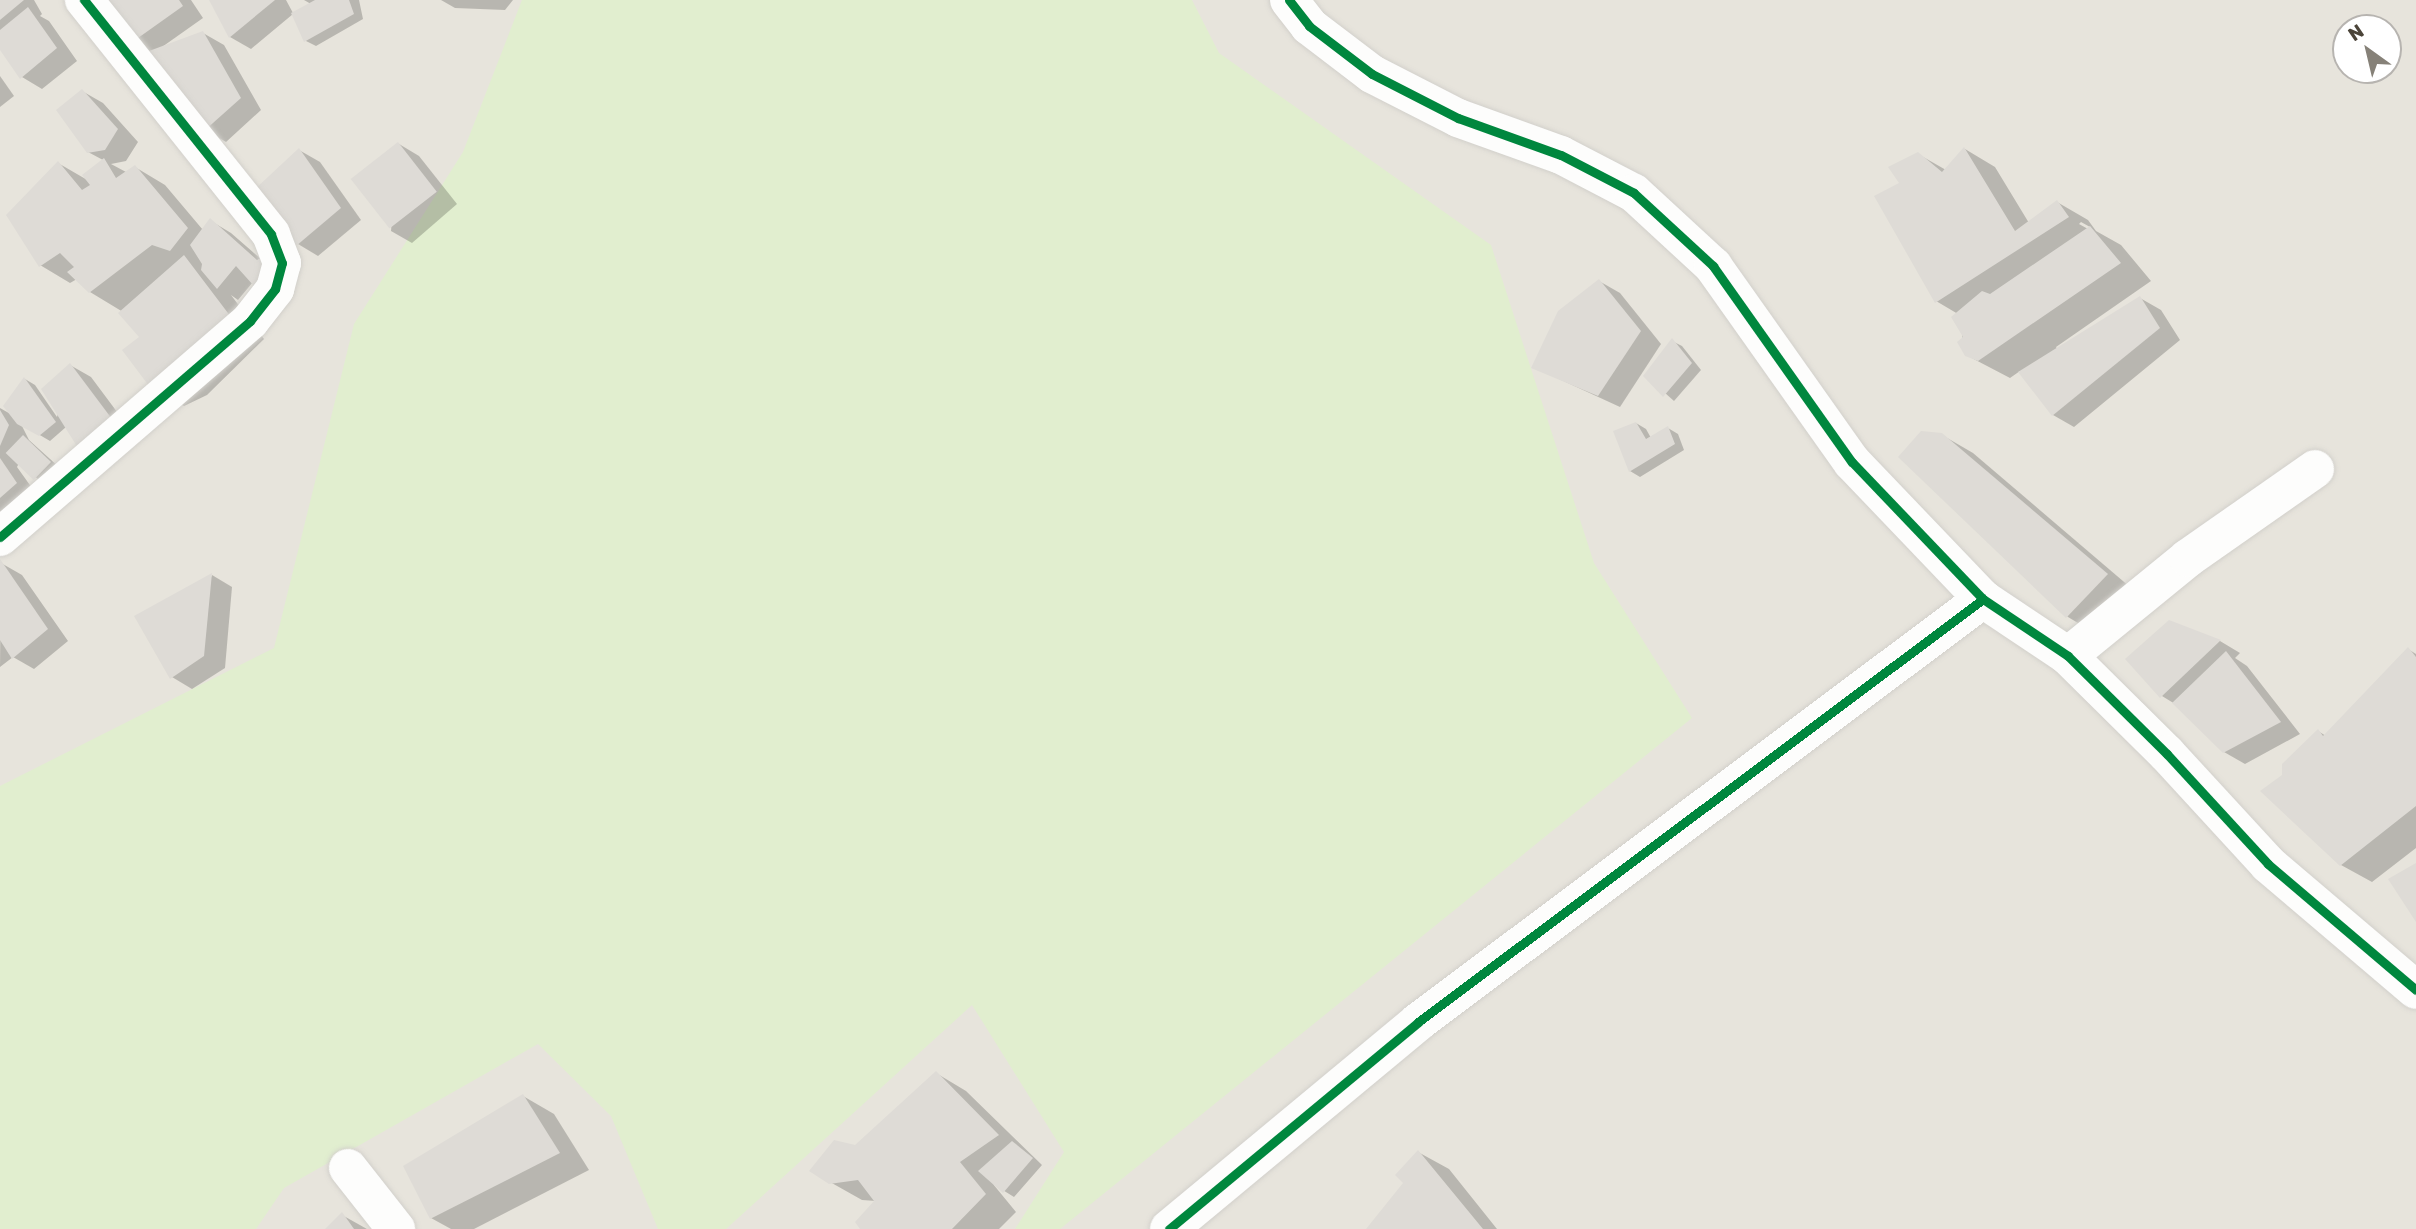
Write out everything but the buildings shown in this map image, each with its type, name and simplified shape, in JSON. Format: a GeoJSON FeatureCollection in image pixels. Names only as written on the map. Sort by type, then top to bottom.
{"type":"FeatureCollection","features":[{"type":"Feature","properties":{"kind":"street"},"geometry":{"type":"LineString","coordinates":[[0,537],[250,321],[275,289],[282,263],[271,234],[85,0]]}},
{"type":"Feature","properties":{"kind":"street"},"geometry":{"type":"LineString","coordinates":[[1289,0],[1309,26],[1372,74],[1458,118],[1560,155],[1634,193],[1713,266],[1853,462],[1983,599],[2068,656],[2167,754],[2268,864],[2416,990]]}},
{"type":"Feature","properties":{"kind":"street"},"geometry":{"type":"LineString","coordinates":[[2068,656],[2188,558],[2315,469]]}},
{"type":"Feature","properties":{"kind":"street"},"geometry":{"type":"LineString","coordinates":[[1169,1229],[1418,1022],[1983,599]]}},
{"type":"Feature","properties":{"kind":"street"},"geometry":{"type":"LineString","coordinates":[[348,1168],[396,1229]]}},
{"type":"Feature","properties":{"kind":"shaded area"},"geometry":{"type":"Polygon","coordinates":[[[0,0],[2416,0],[2416,1229],[0,1229],[0,0]]]}},
{"type":"Feature","properties":{"kind":"green space"},"geometry":{"type":"Polygon","coordinates":[[[522,0],[1192,0],[1219,53],[1491,245],[1594,563],[1692,718],[1060,1229],[1015,1229],[1064,1152],[972,1005],[726,1229],[658,1229],[611,1116],[538,1044],[284,1188],[256,1229],[0,1229],[0,786],[274,648],[354,324],[463,152],[522,0]]]}},
{"type":"Feature","properties":{"kind":"cycle path"},"geometry":{"type":"LineString","coordinates":[[0,537],[250,321],[275,289],[282,263],[271,234],[84,0]]}},
{"type":"Feature","properties":{"kind":"cycle path"},"geometry":{"type":"LineString","coordinates":[[1289,0],[1309,26],[1372,74],[1458,118],[1561,155],[1634,193],[1713,266],[1852,462],[1983,599],[2068,656],[2167,754],[2268,864],[2416,990]]}},
{"type":"Feature","properties":{"kind":"cycle path"},"geometry":{"type":"LineString","coordinates":[[1169,1229],[1418,1022],[1983,599]]}}]}
